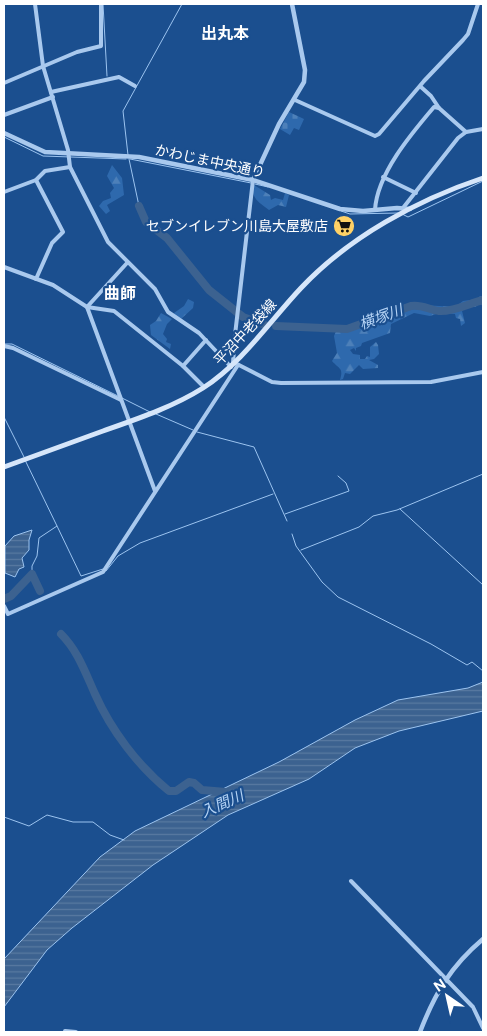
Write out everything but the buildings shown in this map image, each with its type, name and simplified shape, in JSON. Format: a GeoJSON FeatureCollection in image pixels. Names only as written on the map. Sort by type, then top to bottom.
{"type":"FeatureCollection","features":[{"type":"Feature","properties":{"kind":"main road","name":"平沼中老袋線"},"geometry":{"type":"LineString","coordinates":[[4,467],[129,422],[183,399],[204,387],[234,365],[321,268],[364,236],[412,210],[483,178]]}},
{"type":"Feature","properties":{"kind":"street"},"geometry":{"type":"LineString","coordinates":[[35,4],[43,66],[69,154],[70,167],[108,242],[127,263],[155,288],[168,312],[193,328],[234,365],[272,382],[431,382],[483,372]]}},
{"type":"Feature","properties":{"kind":"street"},"geometry":{"type":"LineString","coordinates":[[4,84],[85,49],[101,46],[101,4]]}},
{"type":"Feature","properties":{"kind":"street"},"geometry":{"type":"LineString","coordinates":[[4,606],[8,614],[103,572],[234,365],[236,326],[253,180],[279,124],[304,82],[305,70],[292,4]]}},
{"type":"Feature","properties":{"kind":"street"},"geometry":{"type":"LineString","coordinates":[[295,100],[375,136],[379,134],[391,117],[421,87],[424,81],[468,34],[478,4]]}},
{"type":"Feature","properties":{"kind":"street"},"geometry":{"type":"LineString","coordinates":[[51,92],[119,77],[134,86]]}},
{"type":"Feature","properties":{"kind":"street"},"geometry":{"type":"LineString","coordinates":[[421,87],[432,96],[439,108],[466,132]]}},
{"type":"Feature","properties":{"kind":"street"},"geometry":{"type":"LineString","coordinates":[[4,115],[52,97]]}},
{"type":"Feature","properties":{"kind":"street"},"geometry":{"type":"LineString","coordinates":[[375,210],[383,177],[434,107],[439,108]]}},
{"type":"Feature","properties":{"kind":"street"},"geometry":{"type":"LineString","coordinates":[[403,208],[451,146],[466,132],[483,129]]}},
{"type":"Feature","properties":{"kind":"street","name":"かわじま中央通り"},"geometry":{"type":"LineString","coordinates":[[4,133],[36,150],[69,154],[139,157],[253,180],[340,209],[375,210],[403,208],[412,210]]}},
{"type":"Feature","properties":{"kind":"street"},"geometry":{"type":"LineString","coordinates":[[4,192],[36,180],[45,171],[70,167]]}},
{"type":"Feature","properties":{"kind":"street"},"geometry":{"type":"LineString","coordinates":[[383,177],[416,193]]}},
{"type":"Feature","properties":{"kind":"street"},"geometry":{"type":"LineString","coordinates":[[36,180],[63,232],[52,243],[36,279]]}},
{"type":"Feature","properties":{"kind":"street"},"geometry":{"type":"LineString","coordinates":[[87,306],[127,263]]}},
{"type":"Feature","properties":{"kind":"street"},"geometry":{"type":"LineString","coordinates":[[4,267],[53,285],[87,306],[114,310],[183,366],[204,387]]}},
{"type":"Feature","properties":{"kind":"street"},"geometry":{"type":"LineString","coordinates":[[87,306],[155,491]]}},
{"type":"Feature","properties":{"kind":"street"},"geometry":{"type":"LineString","coordinates":[[183,366],[206,340]]}},
{"type":"Feature","properties":{"kind":"street"},"geometry":{"type":"LineString","coordinates":[[4,346],[13,348],[121,400]]}},
{"type":"Feature","properties":{"kind":"street"},"geometry":{"type":"LineString","coordinates":[[351,881],[472,1007],[483,1028]]}},
{"type":"Feature","properties":{"kind":"street"},"geometry":{"type":"LineString","coordinates":[[420,1032],[437,990],[464,956],[483,940]]}},
{"type":"Feature","properties":{"kind":"street"},"geometry":{"type":"LineString","coordinates":[[65,1031],[76,1032]]}},
{"type":"Feature","properties":{"kind":"green space"},"geometry":{"type":"Polygon","coordinates":[[[289,112],[304,119],[299,130],[294,128],[290,135],[280,129],[289,112]]]}},
{"type":"Feature","properties":{"kind":"green space"},"geometry":{"type":"Polygon","coordinates":[[[112,165],[122,178],[124,195],[107,205],[110,211],[106,214],[99,206],[103,201],[111,198],[110,193],[114,188],[107,176],[112,165]]]}},
{"type":"Feature","properties":{"kind":"green space"},"geometry":{"type":"Polygon","coordinates":[[[254,185],[270,195],[271,200],[275,198],[283,200],[285,193],[289,195],[286,207],[278,205],[269,210],[255,198],[252,187],[254,185]]]}},
{"type":"Feature","properties":{"kind":"green space"},"geometry":{"type":"Polygon","coordinates":[[[483,296],[483,306],[480,304],[475,307],[470,306],[462,311],[465,323],[461,326],[460,319],[456,318],[455,314],[439,313],[430,316],[414,313],[391,324],[390,333],[362,343],[361,346],[356,348],[356,351],[354,348],[350,350],[353,354],[360,355],[360,359],[365,359],[367,356],[370,357],[370,347],[376,342],[379,354],[374,359],[369,360],[378,365],[378,368],[363,369],[359,365],[350,374],[345,373],[343,379],[340,380],[341,371],[332,361],[337,353],[334,336],[337,329],[340,330],[350,324],[375,319],[384,312],[391,313],[398,308],[404,309],[407,304],[455,307],[463,301],[477,299],[483,296]]]}},
{"type":"Feature","properties":{"kind":"green space"},"geometry":{"type":"Polygon","coordinates":[[[188,299],[194,302],[193,308],[181,319],[175,316],[174,313],[184,306],[188,299]]]}},
{"type":"Feature","properties":{"kind":"green space"},"geometry":{"type":"Polygon","coordinates":[[[161,313],[172,319],[167,324],[163,334],[167,339],[166,342],[171,344],[170,349],[151,335],[150,325],[156,321],[161,313]]]}},
{"type":"Feature","properties":{"kind":"water"},"geometry":{"type":"Polygon","coordinates":[[[32,530],[29,550],[22,558],[24,567],[19,569],[15,577],[5,573],[5,546],[14,536],[32,530]]]}},
{"type":"Feature","properties":{"kind":"water","name":"入間川"},"geometry":{"type":"Polygon","coordinates":[[[483,682],[483,711],[399,731],[355,748],[309,779],[228,815],[153,865],[72,928],[47,950],[4,1007],[4,959],[100,857],[135,831],[279,762],[355,720],[398,700],[468,688],[483,682]]]}},
{"type":"Feature","properties":{"kind":"waterway"},"geometry":{"type":"LineString","coordinates":[[103,4],[107,76]]}},
{"type":"Feature","properties":{"kind":"waterway"},"geometry":{"type":"LineString","coordinates":[[128,155],[123,111],[182,4]]}},
{"type":"Feature","properties":{"kind":"waterway"},"geometry":{"type":"LineString","coordinates":[[4,137],[43,156],[126,159]]}},
{"type":"Feature","properties":{"kind":"waterway"},"geometry":{"type":"LineString","coordinates":[[129,159],[139,206]]}},
{"type":"Feature","properties":{"kind":"waterway"},"geometry":{"type":"LineString","coordinates":[[130,159],[251,183]]}},
{"type":"Feature","properties":{"kind":"waterway"},"geometry":{"type":"LineString","coordinates":[[402,214],[408,217],[483,181]]}},
{"type":"Feature","properties":{"kind":"waterway"},"geometry":{"type":"LineString","coordinates":[[255,184],[268,187]]}},
{"type":"Feature","properties":{"kind":"waterway","name":"横塚川"},"geometry":{"type":"LineString","coordinates":[[139,206],[146,222],[167,238],[209,290],[243,317],[265,325]]}},
{"type":"Feature","properties":{"kind":"waterway"},"geometry":{"type":"LineString","coordinates":[[341,211],[350,214],[398,213]]}},
{"type":"Feature","properties":{"kind":"waterway","name":"横塚川"},"geometry":{"type":"LineString","coordinates":[[276,326],[347,329],[411,306],[445,311],[483,300]]}},
{"type":"Feature","properties":{"kind":"waterway"},"geometry":{"type":"LineString","coordinates":[[4,344],[12,344],[118,396]]}},
{"type":"Feature","properties":{"kind":"waterway"},"geometry":{"type":"LineString","coordinates":[[122,398],[150,412]]}},
{"type":"Feature","properties":{"kind":"waterway"},"geometry":{"type":"LineString","coordinates":[[156,414],[193,430]]}},
{"type":"Feature","properties":{"kind":"waterway"},"geometry":{"type":"LineString","coordinates":[[4,417],[24,457]]}},
{"type":"Feature","properties":{"kind":"waterway"},"geometry":{"type":"LineString","coordinates":[[197,432],[254,447],[287,521]]}},
{"type":"Feature","properties":{"kind":"waterway"},"geometry":{"type":"LineString","coordinates":[[25,460],[57,526],[39,538],[37,556],[32,566],[32,574]]}},
{"type":"Feature","properties":{"kind":"waterway"},"geometry":{"type":"LineString","coordinates":[[301,550],[359,527],[373,516],[397,510],[483,474]]}},
{"type":"Feature","properties":{"kind":"waterway"},"geometry":{"type":"LineString","coordinates":[[285,514],[349,491],[346,483],[338,476]]}},
{"type":"Feature","properties":{"kind":"waterway"},"geometry":{"type":"LineString","coordinates":[[106,571],[118,556],[140,543],[273,494]]}},
{"type":"Feature","properties":{"kind":"waterway"},"geometry":{"type":"LineString","coordinates":[[400,509],[483,585]]}},
{"type":"Feature","properties":{"kind":"waterway"},"geometry":{"type":"LineString","coordinates":[[57,526],[81,576],[103,569]]}},
{"type":"Feature","properties":{"kind":"waterway"},"geometry":{"type":"LineString","coordinates":[[292,534],[296,546],[322,582],[338,597],[431,644],[467,665],[472,662],[483,671]]}},
{"type":"Feature","properties":{"kind":"waterway"},"geometry":{"type":"LineString","coordinates":[[4,599],[11,596],[32,574],[40,591]]}},
{"type":"Feature","properties":{"kind":"waterway","name":"入間川"},"geometry":{"type":"LineString","coordinates":[[61,634],[77,655],[117,734],[136,759],[158,781],[169,791],[176,791],[189,782],[194,783],[202,790],[226,792]]}},
{"type":"Feature","properties":{"kind":"waterway"},"geometry":{"type":"LineString","coordinates":[[4,817],[29,826],[47,815],[73,822],[93,822],[110,835],[124,840]]}},
{"type":"Feature","properties":{"kind":"place","name":"セブンイレブン川島大屋敷店"},"geometry":{"type":"Point","coordinates":[344,226]}},
{"type":"Feature","properties":{"kind":"district","name":"出丸本"},"geometry":{"type":"Point","coordinates":[225,33]}},
{"type":"Feature","properties":{"kind":"district","name":"曲師"},"geometry":{"type":"Point","coordinates":[120,293]}}]}
